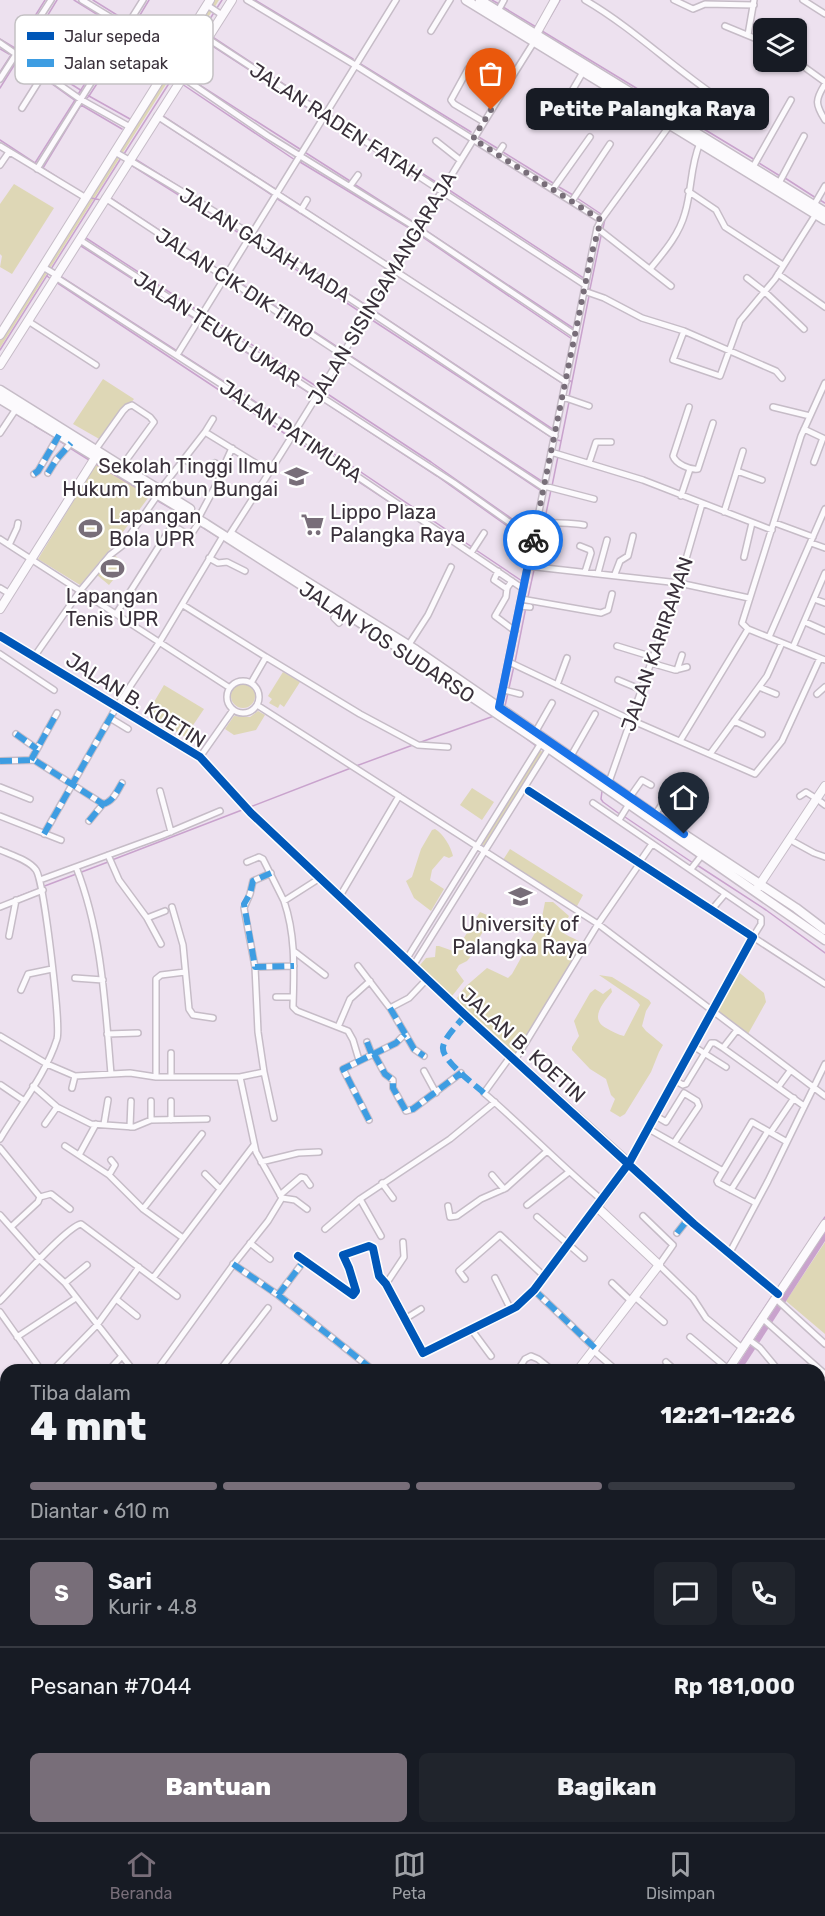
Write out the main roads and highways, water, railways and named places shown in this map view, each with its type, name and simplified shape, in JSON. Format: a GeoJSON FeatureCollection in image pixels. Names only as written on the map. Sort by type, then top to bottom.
{"type":"FeatureCollection","features":[{"type":"Feature","properties":{"kind":"main road"},"geometry":{"type":"LineString","coordinates":[[466,0],[500,15]]}},
{"type":"Feature","properties":{"kind":"main road"},"geometry":{"type":"LineString","coordinates":[[480,0],[583,72],[613,85],[670,125],[818,210]]}},
{"type":"Feature","properties":{"kind":"main road"},"geometry":{"type":"LineString","coordinates":[[535,38],[779,183],[818,210],[825,220]]}},
{"type":"Feature","properties":{"kind":"main road","name":"JALAN YOS SUDARSO"},"geometry":{"type":"LineString","coordinates":[[0,390],[37,417],[200,518],[224,537],[339,609],[358,617],[536,731],[609,782],[630,801],[664,825],[825,930]]}},
{"type":"Feature","properties":{"kind":"main road","name":"JALAN YOS SUDARSO"},"geometry":{"type":"LineString","coordinates":[[0,399],[16,409],[37,417],[71,443],[122,466],[182,510],[200,518]]}},
{"type":"Feature","properties":{"kind":"main road","name":"JALAN YOS SUDARSO"},"geometry":{"type":"LineString","coordinates":[[224,537],[408,646],[416,655]]}},
{"type":"Feature","properties":{"kind":"main road","name":"JALAN YOS SUDARSO"},"geometry":{"type":"LineString","coordinates":[[503,712],[543,749],[655,815],[702,855],[760,889],[825,940]]}},
{"type":"Feature","properties":{"kind":"waterway"},"geometry":{"type":"LineString","coordinates":[[36,15],[45,0]]}},
{"type":"Feature","properties":{"kind":"waterway"},"geometry":{"type":"LineString","coordinates":[[48,15],[57,0]]}},
{"type":"Feature","properties":{"kind":"waterway"},"geometry":{"type":"LineString","coordinates":[[74,0],[98,15]]}},
{"type":"Feature","properties":{"kind":"waterway"},"geometry":{"type":"LineString","coordinates":[[93,0],[117,15]]}},
{"type":"Feature","properties":{"kind":"waterway"},"geometry":{"type":"LineString","coordinates":[[140,15],[149,0]]}},
{"type":"Feature","properties":{"kind":"waterway"},"geometry":{"type":"LineString","coordinates":[[212,15],[222,0]]}},
{"type":"Feature","properties":{"kind":"waterway"},"geometry":{"type":"LineString","coordinates":[[255,0],[353,59]]}},
{"type":"Feature","properties":{"kind":"waterway"},"geometry":{"type":"LineString","coordinates":[[492,0],[499,4]]}},
{"type":"Feature","properties":{"kind":"waterway"},"geometry":{"type":"LineString","coordinates":[[503,7],[536,27],[551,0]]}},
{"type":"Feature","properties":{"kind":"waterway"},"geometry":{"type":"LineString","coordinates":[[560,0],[542,31],[755,160]]}},
{"type":"Feature","properties":{"kind":"waterway"},"geometry":{"type":"LineString","coordinates":[[213,37],[323,110]]}},
{"type":"Feature","properties":{"kind":"waterway"},"geometry":{"type":"LineString","coordinates":[[0,39],[15,48]]}},
{"type":"Feature","properties":{"kind":"waterway"},"geometry":{"type":"LineString","coordinates":[[213,46],[320,116]]}},
{"type":"Feature","properties":{"kind":"waterway"},"geometry":{"type":"LineString","coordinates":[[0,49],[9,54]]}},
{"type":"Feature","properties":{"kind":"waterway"},"geometry":{"type":"LineString","coordinates":[[0,72],[11,55]]}},
{"type":"Feature","properties":{"kind":"waterway"},"geometry":{"type":"LineString","coordinates":[[359,63],[471,132]]}},
{"type":"Feature","properties":{"kind":"waterway"},"geometry":{"type":"LineString","coordinates":[[0,88],[15,64]]}},
{"type":"Feature","properties":{"kind":"waterway"},"geometry":{"type":"LineString","coordinates":[[52,84],[77,102]]}},
{"type":"Feature","properties":{"kind":"waterway"},"geometry":{"type":"LineString","coordinates":[[71,84],[82,91]]}},
{"type":"Feature","properties":{"kind":"waterway"},"geometry":{"type":"LineString","coordinates":[[77,96],[85,84]]}},
{"type":"Feature","properties":{"kind":"waterway"},"geometry":{"type":"LineString","coordinates":[[97,84],[89,96],[130,119]]}},
{"type":"Feature","properties":{"kind":"waterway"},"geometry":{"type":"LineString","coordinates":[[124,154],[169,84]]}},
{"type":"Feature","properties":{"kind":"waterway"},"geometry":{"type":"LineString","coordinates":[[182,84],[295,160]]}},
{"type":"Feature","properties":{"kind":"waterway"},"geometry":{"type":"LineString","coordinates":[[198,84],[350,181]]}},
{"type":"Feature","properties":{"kind":"waterway"},"geometry":{"type":"LineString","coordinates":[[85,100],[89,96],[86,94]]}},
{"type":"Feature","properties":{"kind":"waterway"},"geometry":{"type":"LineString","coordinates":[[35,163],[75,100]]}},
{"type":"Feature","properties":{"kind":"waterway"},"geometry":{"type":"LineString","coordinates":[[77,190],[43,168],[81,105],[122,129]]}},
{"type":"Feature","properties":{"kind":"waterway"},"geometry":{"type":"LineString","coordinates":[[329,114],[442,186]]}},
{"type":"Feature","properties":{"kind":"waterway"},"geometry":{"type":"LineString","coordinates":[[163,116],[277,190]]}},
{"type":"Feature","properties":{"kind":"waterway"},"geometry":{"type":"LineString","coordinates":[[325,119],[381,155]]}},
{"type":"Feature","properties":{"kind":"waterway"},"geometry":{"type":"LineString","coordinates":[[158,120],[272,195]]}},
{"type":"Feature","properties":{"kind":"waterway"},"geometry":{"type":"LineString","coordinates":[[477,136],[497,148]]}},
{"type":"Feature","properties":{"kind":"waterway"},"geometry":{"type":"LineString","coordinates":[[0,140],[35,163]]}},
{"type":"Feature","properties":{"kind":"waterway"},"geometry":{"type":"LineString","coordinates":[[603,228],[605,219],[662,141]]}},
{"type":"Feature","properties":{"kind":"waterway"},"geometry":{"type":"LineString","coordinates":[[503,152],[553,183]]}},
{"type":"Feature","properties":{"kind":"waterway"},"geometry":{"type":"LineString","coordinates":[[0,350],[121,158]]}},
{"type":"Feature","properties":{"kind":"waterway"},"geometry":{"type":"LineString","coordinates":[[135,159],[210,206]]}},
{"type":"Feature","properties":{"kind":"waterway"},"geometry":{"type":"LineString","coordinates":[[300,162],[414,231]]}},
{"type":"Feature","properties":{"kind":"waterway"},"geometry":{"type":"LineString","coordinates":[[759,163],[780,176]]}},
{"type":"Feature","properties":{"kind":"waterway"},"geometry":{"type":"LineString","coordinates":[[131,165],[247,238]]}},
{"type":"Feature","properties":{"kind":"waterway"},"geometry":{"type":"LineString","coordinates":[[785,178],[816,198]]}},
{"type":"Feature","properties":{"kind":"waterway"},"geometry":{"type":"LineString","coordinates":[[354,184],[418,225]]}},
{"type":"Feature","properties":{"kind":"waterway"},"geometry":{"type":"LineString","coordinates":[[559,187],[573,195]]}},
{"type":"Feature","properties":{"kind":"waterway"},"geometry":{"type":"LineString","coordinates":[[446,188],[585,279]]}},
{"type":"Feature","properties":{"kind":"waterway"},"geometry":{"type":"LineString","coordinates":[[281,193],[563,377]]}},
{"type":"Feature","properties":{"kind":"waterway"},"geometry":{"type":"LineString","coordinates":[[91,198],[101,200]]}},
{"type":"Feature","properties":{"kind":"waterway"},"geometry":{"type":"LineString","coordinates":[[111,198],[224,273]]}},
{"type":"Feature","properties":{"kind":"waterway"},"geometry":{"type":"LineString","coordinates":[[276,198],[343,240]]}},
{"type":"Feature","properties":{"kind":"waterway"},"geometry":{"type":"LineString","coordinates":[[577,198],[601,214]]}},
{"type":"Feature","properties":{"kind":"waterway"},"geometry":{"type":"LineString","coordinates":[[820,200],[825,203]]}},
{"type":"Feature","properties":{"kind":"waterway"},"geometry":{"type":"LineString","coordinates":[[422,228],[573,328]]}},
{"type":"Feature","properties":{"kind":"waterway"},"geometry":{"type":"LineString","coordinates":[[418,234],[572,339]]}},
{"type":"Feature","properties":{"kind":"waterway"},"geometry":{"type":"LineString","coordinates":[[587,288],[590,289],[601,236]]}},
{"type":"Feature","properties":{"kind":"waterway"},"geometry":{"type":"LineString","coordinates":[[86,238],[200,312]]}},
{"type":"Feature","properties":{"kind":"waterway"},"geometry":{"type":"LineString","coordinates":[[251,240],[365,315]]}},
{"type":"Feature","properties":{"kind":"waterway"},"geometry":{"type":"LineString","coordinates":[[81,246],[195,319]]}},
{"type":"Feature","properties":{"kind":"waterway"},"geometry":{"type":"LineString","coordinates":[[308,268],[366,305]]}},
{"type":"Feature","properties":{"kind":"waterway"},"geometry":{"type":"LineString","coordinates":[[228,275],[342,350]]}},
{"type":"Feature","properties":{"kind":"waterway"},"geometry":{"type":"LineString","coordinates":[[47,276],[52,280]]}},
{"type":"Feature","properties":{"kind":"waterway"},"geometry":{"type":"LineString","coordinates":[[60,276],[177,351]]}},
{"type":"Feature","properties":{"kind":"waterway"},"geometry":{"type":"LineString","coordinates":[[56,282],[290,437]]}},
{"type":"Feature","properties":{"kind":"waterway"},"geometry":{"type":"LineString","coordinates":[[569,397],[589,296]]}},
{"type":"Feature","properties":{"kind":"waterway"},"geometry":{"type":"LineString","coordinates":[[438,302],[562,383]]}},
{"type":"Feature","properties":{"kind":"waterway"},"geometry":{"type":"LineString","coordinates":[[373,310],[554,430]]}},
{"type":"Feature","properties":{"kind":"waterway"},"geometry":{"type":"LineString","coordinates":[[204,314],[319,388]]}},
{"type":"Feature","properties":{"kind":"waterway"},"geometry":{"type":"LineString","coordinates":[[369,318],[554,439],[561,441]]}},
{"type":"Feature","properties":{"kind":"waterway"},"geometry":{"type":"LineString","coordinates":[[199,322],[314,396]]}},
{"type":"Feature","properties":{"kind":"waterway"},"geometry":{"type":"LineString","coordinates":[[346,353],[543,482]]}},
{"type":"Feature","properties":{"kind":"waterway"},"geometry":{"type":"LineString","coordinates":[[181,354],[296,428]]}},
{"type":"Feature","properties":{"kind":"waterway"},"geometry":{"type":"LineString","coordinates":[[567,379],[572,382]]}},
{"type":"Feature","properties":{"kind":"waterway"},"geometry":{"type":"LineString","coordinates":[[323,391],[431,462],[532,533]]}},
{"type":"Feature","properties":{"kind":"waterway"},"geometry":{"type":"LineString","coordinates":[[318,398],[437,476],[530,542]]}},
{"type":"Feature","properties":{"kind":"waterway"},"geometry":{"type":"LineString","coordinates":[[552,486],[569,402]]}},
{"type":"Feature","properties":{"kind":"waterway"},"geometry":{"type":"LineString","coordinates":[[16,414],[29,422]]}},
{"type":"Feature","properties":{"kind":"waterway"},"geometry":{"type":"LineString","coordinates":[[441,423],[541,491]]}},
{"type":"Feature","properties":{"kind":"waterway"},"geometry":{"type":"LineString","coordinates":[[35,426],[54,437]]}},
{"type":"Feature","properties":{"kind":"waterway"},"geometry":{"type":"LineString","coordinates":[[300,431],[472,547]]}},
{"type":"Feature","properties":{"kind":"waterway"},"geometry":{"type":"LineString","coordinates":[[294,439],[468,554]]}},
{"type":"Feature","properties":{"kind":"waterway"},"geometry":{"type":"LineString","coordinates":[[58,440],[66,445]]}},
{"type":"Feature","properties":{"kind":"waterway"},"geometry":{"type":"LineString","coordinates":[[70,448],[89,460]]}},
{"type":"Feature","properties":{"kind":"waterway"},"geometry":{"type":"LineString","coordinates":[[96,464],[154,498]]}},
{"type":"Feature","properties":{"kind":"waterway"},"geometry":{"type":"LineString","coordinates":[[535,565],[551,490]]}},
{"type":"Feature","properties":{"kind":"waterway"},"geometry":{"type":"LineString","coordinates":[[158,501],[177,512]]}},
{"type":"Feature","properties":{"kind":"waterway"},"geometry":{"type":"LineString","coordinates":[[181,515],[195,523]]}},
{"type":"Feature","properties":{"kind":"waterway"},"geometry":{"type":"LineString","coordinates":[[199,525],[218,537]]}},
{"type":"Feature","properties":{"kind":"waterway"},"geometry":{"type":"LineString","coordinates":[[476,550],[522,581]]}},
{"type":"Feature","properties":{"kind":"waterway"},"geometry":{"type":"LineString","coordinates":[[528,597],[534,570]]}},
{"type":"Feature","properties":{"kind":"waterway"},"geometry":{"type":"LineString","coordinates":[[515,662],[527,602]]}},
{"type":"Feature","properties":{"kind":"waterway"},"geometry":{"type":"LineString","coordinates":[[509,688],[514,666]]}},
{"type":"Feature","properties":{"kind":"waterway"},"geometry":{"type":"LineString","coordinates":[[505,706],[508,693]]}},
{"type":"Feature","properties":{"kind":"waterway"},"geometry":{"type":"LineString","coordinates":[[421,742],[494,716]]}},
{"type":"Feature","properties":{"kind":"waterway"},"geometry":{"type":"LineString","coordinates":[[516,731],[536,746]]}},
{"type":"Feature","properties":{"kind":"waterway"},"geometry":{"type":"LineString","coordinates":[[356,766],[413,745]]}},
{"type":"Feature","properties":{"kind":"waterway"},"geometry":{"type":"LineString","coordinates":[[548,753],[569,767]]}},
{"type":"Feature","properties":{"kind":"waterway"},"geometry":{"type":"LineString","coordinates":[[250,807],[351,768]]}},
{"type":"Feature","properties":{"kind":"waterway"},"geometry":{"type":"LineString","coordinates":[[600,789],[603,802],[621,815]]}},
{"type":"Feature","properties":{"kind":"waterway"},"geometry":{"type":"LineString","coordinates":[[112,860],[242,810]]}},
{"type":"Feature","properties":{"kind":"waterway"},"geometry":{"type":"LineString","coordinates":[[625,817],[693,863]]}},
{"type":"Feature","properties":{"kind":"waterway"},"geometry":{"type":"LineString","coordinates":[[42,887],[108,862]]}},
{"type":"Feature","properties":{"kind":"waterway"},"geometry":{"type":"LineString","coordinates":[[697,865],[766,910],[825,953]]}},
{"type":"Feature","properties":{"kind":"waterway"},"geometry":{"type":"LineString","coordinates":[[17,897],[38,889]]}},
{"type":"Feature","properties":{"kind":"waterway"},"geometry":{"type":"LineString","coordinates":[[777,1289],[825,1217]]}},
{"type":"Feature","properties":{"kind":"waterway"},"geometry":{"type":"LineString","coordinates":[[740,1344],[774,1293]]}},
{"type":"Feature","properties":{"kind":"waterway"},"geometry":{"type":"LineString","coordinates":[[727,1364],[738,1348]]}},
{"type":"Feature","properties":{"kind":"place","name":"Petite Palangka Raya"},"geometry":{"type":"Point","coordinates":[491,110]}},
{"type":"Feature","properties":{"kind":"place","name":"Sekolah Tinggi Ilmu Hukum Tambun Bungai"},"geometry":{"type":"Point","coordinates":[296,477]}},
{"type":"Feature","properties":{"kind":"place","name":"Lippo Plaza Palangka Raya"},"geometry":{"type":"Point","coordinates":[312,524]}},
{"type":"Feature","properties":{"kind":"place","name":"Lapangan Bola UPR"},"geometry":{"type":"Point","coordinates":[91,528]}},
{"type":"Feature","properties":{"kind":"place","name":"Lapangan Tenis UPR"},"geometry":{"type":"Point","coordinates":[112,569]}},
{"type":"Feature","properties":{"kind":"place","name":"University of Palangka Raya"},"geometry":{"type":"Point","coordinates":[520,896]}}]}
